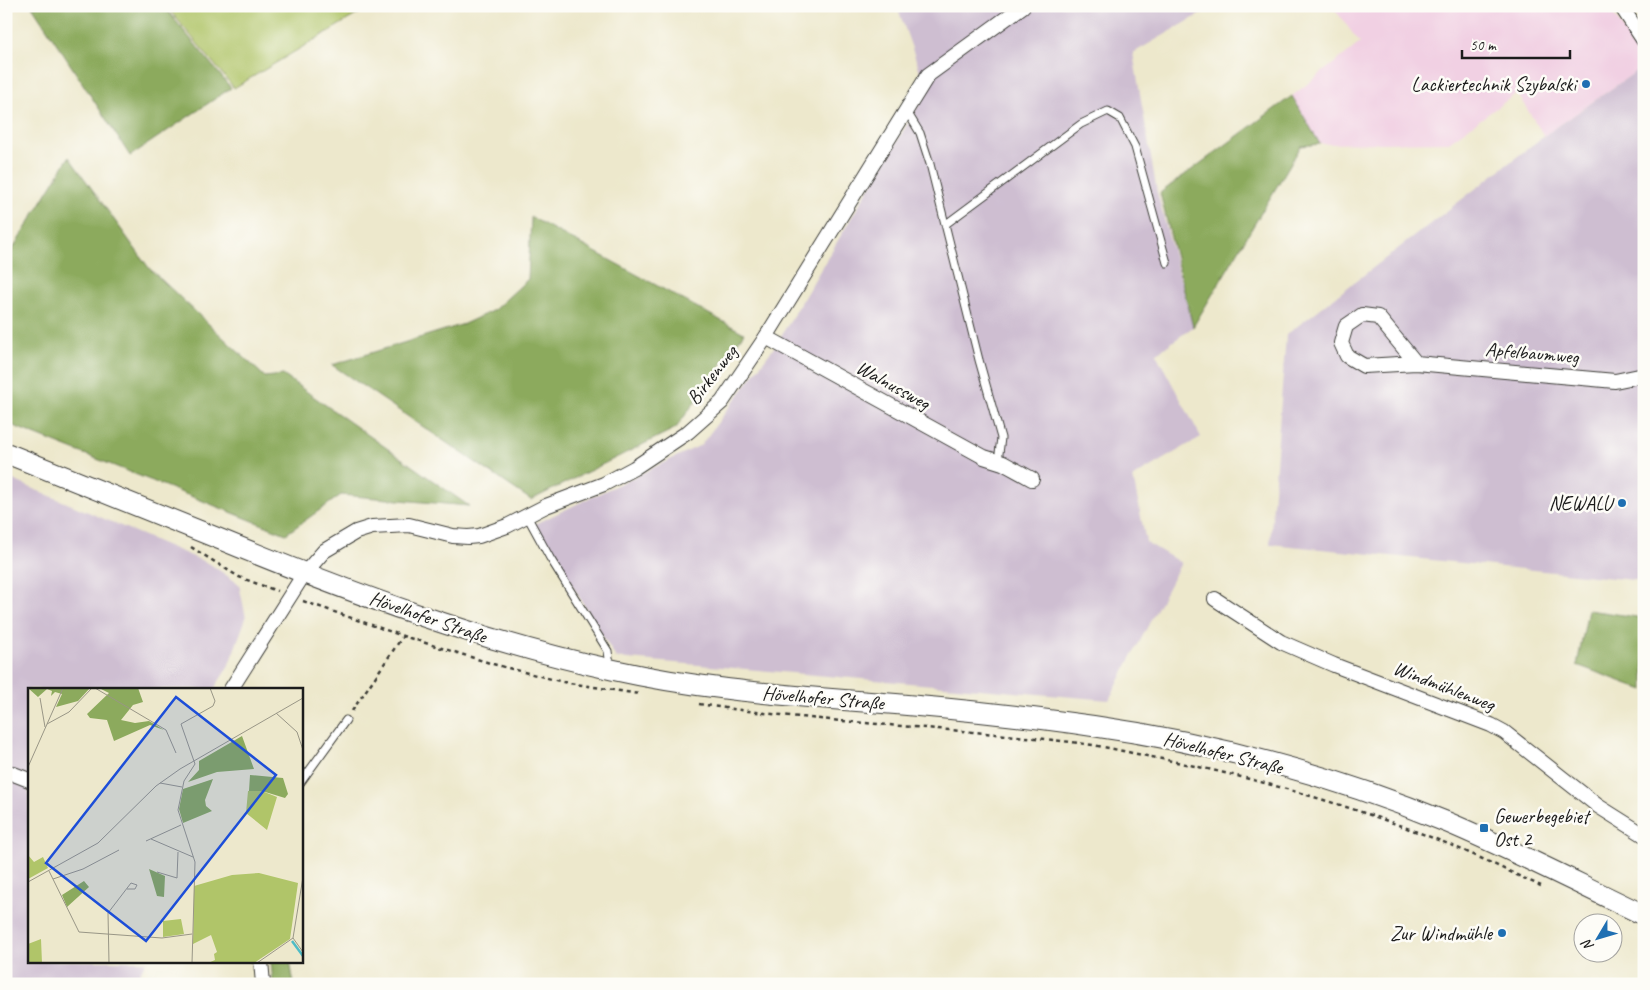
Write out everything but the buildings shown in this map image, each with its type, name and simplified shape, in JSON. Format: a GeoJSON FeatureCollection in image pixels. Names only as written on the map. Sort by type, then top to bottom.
{"type":"FeatureCollection","features":[{"type":"Feature","properties":{"kind":"main road","name":"Hövelhofer Straße"},"geometry":{"type":"LineString","coordinates":[[6,453],[304,574],[427,618],[549,654],[611,670],[666,680],[780,695],[969,710],[1158,736],[1214,749],[1331,780],[1446,822],[1504,847],[1644,915]]}},
{"type":"Feature","properties":{"kind":"street","name":"Birkenweg"},"geometry":{"type":"LineString","coordinates":[[232,688],[304,574],[324,550],[356,532],[372,528],[409,525],[453,536],[479,536],[507,526],[546,506],[604,484],[634,468],[688,432],[722,402],[766,337],[928,75],[1023,6]]}},
{"type":"Feature","properties":{"kind":"street"},"geometry":{"type":"LineString","coordinates":[[1621,6],[1644,41]]}},
{"type":"Feature","properties":{"kind":"street","name":"Apfelbaumweg"},"geometry":{"type":"LineString","coordinates":[[1416,364],[1378,317],[1362,315],[1346,326],[1341,343],[1347,356],[1364,366],[1416,364],[1615,381],[1644,375]]}},
{"type":"Feature","properties":{"kind":"street","name":"Walnussweg"},"geometry":{"type":"LineString","coordinates":[[766,337],[984,457],[1000,462]]}},
{"type":"Feature","properties":{"kind":"street"},"geometry":{"type":"LineString","coordinates":[[1000,462],[1032,479]]}},
{"type":"Feature","properties":{"kind":"street","name":"Windmühlenweg"},"geometry":{"type":"LineString","coordinates":[[1215,599],[1280,642],[1334,665],[1498,728],[1598,806],[1644,835]]}},
{"type":"Feature","properties":{"kind":"street"},"geometry":{"type":"LineString","coordinates":[[6,771],[28,780]]}},
{"type":"Feature","properties":{"kind":"street"},"geometry":{"type":"LineString","coordinates":[[261,962],[263,984]]}},
{"type":"Feature","properties":{"kind":"lane"},"geometry":{"type":"LineString","coordinates":[[906,110],[920,133],[930,164],[1001,438],[1000,462]]}},
{"type":"Feature","properties":{"kind":"lane"},"geometry":{"type":"LineString","coordinates":[[946,224],[1081,124],[1108,111],[1120,118],[1135,147],[1168,262]]}},
{"type":"Feature","properties":{"kind":"lane"},"geometry":{"type":"LineString","coordinates":[[528,516],[550,558],[608,651],[611,670]]}},
{"type":"Feature","properties":{"kind":"lane"},"geometry":{"type":"LineString","coordinates":[[302,781],[346,720]]}},
{"type":"Feature","properties":{"kind":"path"},"geometry":{"type":"LineString","coordinates":[[188,545],[239,577],[403,636],[493,664],[546,677],[640,694]]}},
{"type":"Feature","properties":{"kind":"path"},"geometry":{"type":"LineString","coordinates":[[346,720],[403,636]]}},
{"type":"Feature","properties":{"kind":"path"},"geometry":{"type":"LineString","coordinates":[[697,704],[851,722],[1034,738],[1096,746],[1207,768],[1325,799],[1381,818],[1435,838],[1549,889]]}},
{"type":"Feature","properties":{"kind":"shaded area"},"geometry":{"type":"Polygon","coordinates":[[[897,6],[1211,6],[1211,8],[1133,53],[1157,192],[1193,327],[1156,354],[1201,437],[1133,477],[1146,542],[1181,563],[1109,700],[616,658],[535,524],[701,445],[775,346],[927,91],[897,6]]]}},
{"type":"Feature","properties":{"kind":"shaded area"},"geometry":{"type":"Polygon","coordinates":[[[1332,6],[1608,6],[1644,61],[1644,66],[1544,136],[1517,93],[1449,142],[1320,144],[1292,96],[1360,43],[1332,6]]]}},
{"type":"Feature","properties":{"kind":"shaded area"},"geometry":{"type":"Polygon","coordinates":[[[1644,66],[1644,581],[1270,544],[1286,335],[1544,136],[1644,66]]]}},
{"type":"Feature","properties":{"kind":"shaded area"},"geometry":{"type":"Polygon","coordinates":[[[6,477],[210,564],[239,584],[246,618],[228,667],[215,688],[28,688],[28,962],[146,962],[135,984],[6,984],[6,477]]]}},
{"type":"Feature","properties":{"kind":"green space"},"geometry":{"type":"Polygon","coordinates":[[[32,6],[165,6],[231,88],[130,156],[32,6]]]}},
{"type":"Feature","properties":{"kind":"green space"},"geometry":{"type":"Polygon","coordinates":[[[166,6],[371,6],[234,88],[166,6]]]}},
{"type":"Feature","properties":{"kind":"green space"},"geometry":{"type":"Polygon","coordinates":[[[1292,96],[1320,144],[1301,146],[1193,327],[1160,193],[1292,96]]]}},
{"type":"Feature","properties":{"kind":"green space"},"geometry":{"type":"Polygon","coordinates":[[[69,157],[149,268],[265,377],[283,375],[469,506],[341,495],[286,534],[6,423],[6,260],[69,157]]]}},
{"type":"Feature","properties":{"kind":"green space"},"geometry":{"type":"Polygon","coordinates":[[[531,217],[744,333],[676,428],[531,500],[332,365],[464,324],[494,310],[528,279],[531,217]]]}},
{"type":"Feature","properties":{"kind":"green space"},"geometry":{"type":"Polygon","coordinates":[[[1588,610],[1644,618],[1644,690],[1577,665],[1588,610]]]}},
{"type":"Feature","properties":{"kind":"green space"},"geometry":{"type":"Polygon","coordinates":[[[271,962],[290,962],[294,984],[273,984],[271,962]]]}},
{"type":"Feature","properties":{"kind":"place","name":"Lackiertechnik Szybalski"},"geometry":{"type":"Point","coordinates":[1586,84]}},
{"type":"Feature","properties":{"kind":"place","name":"NEWALU"},"geometry":{"type":"Point","coordinates":[1622,503]}},
{"type":"Feature","properties":{"kind":"place","name":"Gewerbegebiet Ost 2"},"geometry":{"type":"Point","coordinates":[1484,828]}},
{"type":"Feature","properties":{"kind":"place","name":"Zur Windmühle"},"geometry":{"type":"Point","coordinates":[1502,933]}}]}
